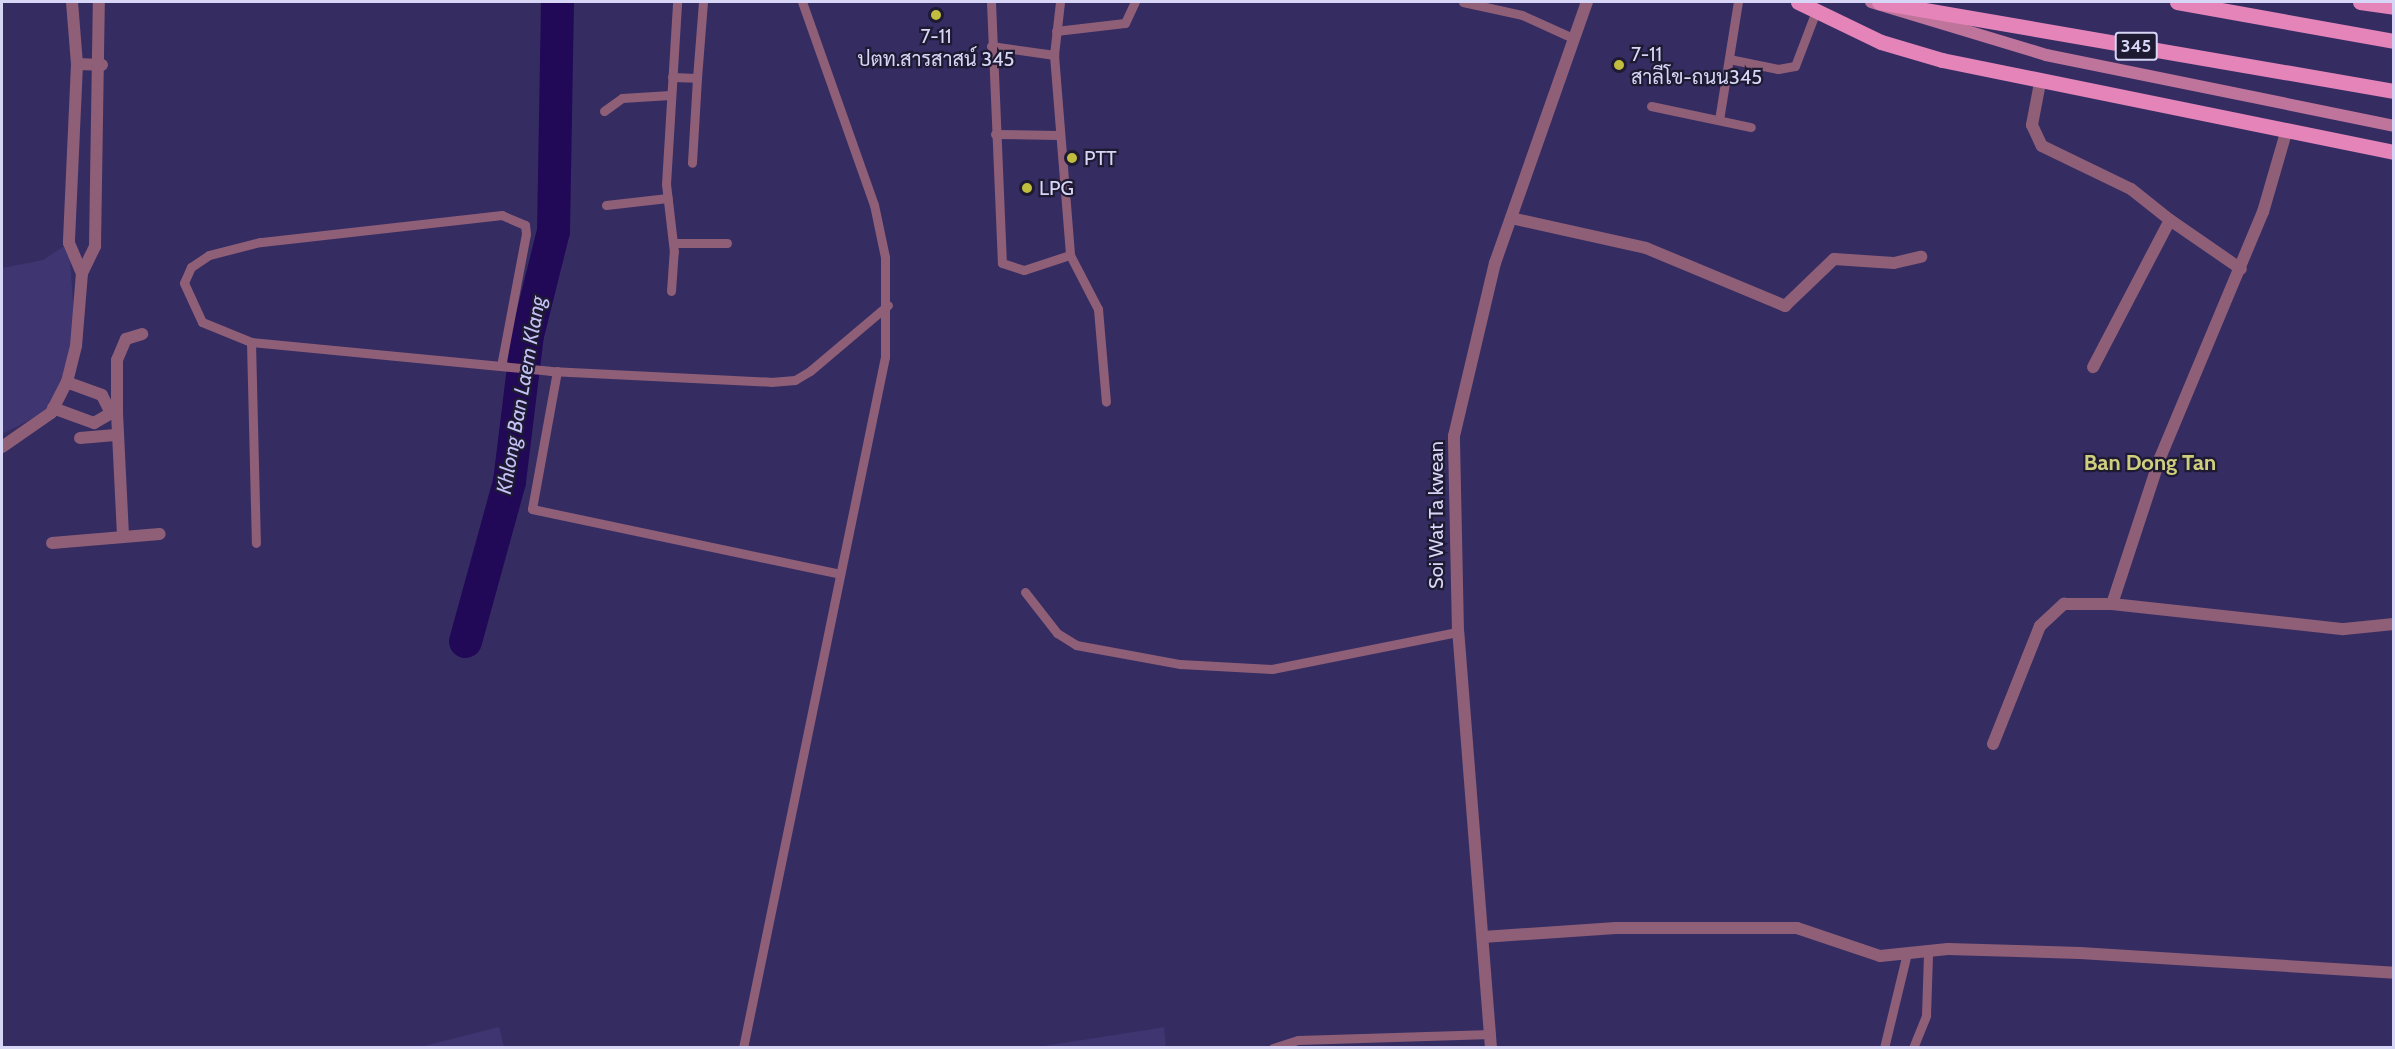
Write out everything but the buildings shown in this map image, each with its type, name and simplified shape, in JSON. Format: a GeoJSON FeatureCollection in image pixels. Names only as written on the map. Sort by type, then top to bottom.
{"type":"FeatureCollection","features":[{"type":"Feature","properties":{"kind":"main road"},"geometry":{"type":"LineString","coordinates":[[1798,2],[1881,42],[2040,83],[2286,133],[2394,152]]}},
{"type":"Feature","properties":{"kind":"main road","name":"345"},"geometry":{"type":"LineString","coordinates":[[1871,2],[2046,55],[2394,126]]}},
{"type":"Feature","properties":{"kind":"main road","name":"345"},"geometry":{"type":"LineString","coordinates":[[1879,2],[2394,91]]}},
{"type":"Feature","properties":{"kind":"main road"},"geometry":{"type":"LineString","coordinates":[[2177,2],[2394,41]]}},
{"type":"Feature","properties":{"kind":"main road"},"geometry":{"type":"LineString","coordinates":[[2361,2],[2394,7]]}},
{"type":"Feature","properties":{"kind":"street"},"geometry":{"type":"LineString","coordinates":[[72,2],[77,64],[69,243],[82,273]]}},
{"type":"Feature","properties":{"kind":"street"},"geometry":{"type":"LineString","coordinates":[[2,447],[19,440],[53,408],[68,382],[82,273],[95,246],[102,65],[99,2]]}},
{"type":"Feature","properties":{"kind":"street","name":"Soi Wat Ta kwean"},"geometry":{"type":"LineString","coordinates":[[1491,1047],[1458,632],[1454,436],[1511,218],[1587,2]]}},
{"type":"Feature","properties":{"kind":"street"},"geometry":{"type":"LineString","coordinates":[[77,64],[102,65]]}},
{"type":"Feature","properties":{"kind":"street"},"geometry":{"type":"LineString","coordinates":[[2040,83],[2032,125],[2042,146],[2131,189],[2170,220],[2241,269]]}},
{"type":"Feature","properties":{"kind":"street"},"geometry":{"type":"LineString","coordinates":[[2112,604],[2148,490],[2241,269],[2286,133]]}},
{"type":"Feature","properties":{"kind":"street"},"geometry":{"type":"LineString","coordinates":[[1511,218],[1646,248],[1785,306],[1834,259],[1894,263],[1921,257]]}},
{"type":"Feature","properties":{"kind":"street"},"geometry":{"type":"LineString","coordinates":[[2093,367],[2170,220]]}},
{"type":"Feature","properties":{"kind":"street"},"geometry":{"type":"LineString","coordinates":[[123,537],[118,435],[114,413],[117,360],[126,339],[142,334]]}},
{"type":"Feature","properties":{"kind":"street"},"geometry":{"type":"LineString","coordinates":[[68,382],[102,395],[114,413]]}},
{"type":"Feature","properties":{"kind":"street"},"geometry":{"type":"LineString","coordinates":[[53,408],[94,423],[114,413]]}},
{"type":"Feature","properties":{"kind":"street"},"geometry":{"type":"LineString","coordinates":[[80,438],[118,435]]}},
{"type":"Feature","properties":{"kind":"street"},"geometry":{"type":"LineString","coordinates":[[52,543],[160,534]]}},
{"type":"Feature","properties":{"kind":"street"},"geometry":{"type":"LineString","coordinates":[[1993,744],[2046,618],[2064,604],[2112,604],[2344,629],[2394,624]]}},
{"type":"Feature","properties":{"kind":"street"},"geometry":{"type":"LineString","coordinates":[[1483,937],[1616,928],[1797,928],[1858,952],[1906,957],[1948,949],[2080,953],[2394,973]]}},
{"type":"Feature","properties":{"kind":"lane"},"geometry":{"type":"LineString","coordinates":[[670,291],[673,243],[668,198],[670,95],[676,2]]}},
{"type":"Feature","properties":{"kind":"lane"},"geometry":{"type":"LineString","coordinates":[[692,163],[703,2]]}},
{"type":"Feature","properties":{"kind":"lane"},"geometry":{"type":"LineString","coordinates":[[743,1047],[885,357],[888,305],[885,257],[874,205],[802,2]]}},
{"type":"Feature","properties":{"kind":"lane"},"geometry":{"type":"LineString","coordinates":[[991,2],[991,46],[1002,263],[1024,270],[1071,255]]}},
{"type":"Feature","properties":{"kind":"lane"},"geometry":{"type":"LineString","coordinates":[[1060,2],[1054,55],[1058,135],[1071,255],[1098,309],[1106,402]]}},
{"type":"Feature","properties":{"kind":"lane"},"geometry":{"type":"LineString","coordinates":[[1056,31],[1125,23],[1135,2]]}},
{"type":"Feature","properties":{"kind":"lane"},"geometry":{"type":"LineString","coordinates":[[1463,2],[1492,4],[1573,38]]}},
{"type":"Feature","properties":{"kind":"lane"},"geometry":{"type":"LineString","coordinates":[[1719,120],[1738,2]]}},
{"type":"Feature","properties":{"kind":"lane"},"geometry":{"type":"LineString","coordinates":[[1729,59],[1778,69],[1796,66],[1816,11]]}},
{"type":"Feature","properties":{"kind":"lane"},"geometry":{"type":"LineString","coordinates":[[991,46],[1054,55]]}},
{"type":"Feature","properties":{"kind":"lane"},"geometry":{"type":"LineString","coordinates":[[672,77],[697,78]]}},
{"type":"Feature","properties":{"kind":"lane"},"geometry":{"type":"LineString","coordinates":[[604,111],[622,98],[670,95]]}},
{"type":"Feature","properties":{"kind":"lane"},"geometry":{"type":"LineString","coordinates":[[1651,106],[1751,127]]}},
{"type":"Feature","properties":{"kind":"lane"},"geometry":{"type":"LineString","coordinates":[[995,134],[1058,135]]}},
{"type":"Feature","properties":{"kind":"lane"},"geometry":{"type":"LineString","coordinates":[[606,206],[668,198]]}},
{"type":"Feature","properties":{"kind":"lane"},"geometry":{"type":"LineString","coordinates":[[505,366],[526,234],[525,225],[502,215],[260,242],[209,255],[191,267],[184,283],[202,322],[251,342],[554,371],[795,380],[888,305]]}},
{"type":"Feature","properties":{"kind":"lane"},"geometry":{"type":"LineString","coordinates":[[673,243],[727,243]]}},
{"type":"Feature","properties":{"kind":"lane"},"geometry":{"type":"LineString","coordinates":[[251,342],[256,543]]}},
{"type":"Feature","properties":{"kind":"lane"},"geometry":{"type":"LineString","coordinates":[[554,371],[532,509],[840,574]]}},
{"type":"Feature","properties":{"kind":"lane"},"geometry":{"type":"LineString","coordinates":[[1025,592],[1057,633],[1076,645],[1213,667],[1272,669],[1315,664],[1458,632]]}},
{"type":"Feature","properties":{"kind":"lane"},"geometry":{"type":"LineString","coordinates":[[1913,1047],[1926,1015],[1928,954]]}},
{"type":"Feature","properties":{"kind":"lane"},"geometry":{"type":"LineString","coordinates":[[1884,1047],[1906,957]]}},
{"type":"Feature","properties":{"kind":"lane"},"geometry":{"type":"LineString","coordinates":[[1274,1047],[1298,1044],[1391,1044],[1491,1034]]}},
{"type":"Feature","properties":{"kind":"shaded area"},"geometry":{"type":"Polygon","coordinates":[[[69,243],[76,346],[53,408],[2,434],[2,268],[43,260],[69,243]]]}},
{"type":"Feature","properties":{"kind":"shaded area"},"geometry":{"type":"Polygon","coordinates":[[[499,1027],[504,1047],[420,1047],[499,1027]]]}},
{"type":"Feature","properties":{"kind":"shaded area"},"geometry":{"type":"Polygon","coordinates":[[[1164,1027],[1166,1047],[1037,1047],[1147,1030],[1164,1027]]]}},
{"type":"Feature","properties":{"kind":"waterway","name":"Khlong Ban Laem Klang"},"geometry":{"type":"LineString","coordinates":[[465,641],[509,481],[527,335],[553,231],[557,2]]}},
{"type":"Feature","properties":{"kind":"place","name":"7-11 ปตท.สารสาสน์ 345"},"geometry":{"type":"Point","coordinates":[936,15]}},
{"type":"Feature","properties":{"kind":"place","name":"7-11 สาลีโข-ถนน345"},"geometry":{"type":"Point","coordinates":[1619,65]}},
{"type":"Feature","properties":{"kind":"place","name":"PTT"},"geometry":{"type":"Point","coordinates":[1072,158]}},
{"type":"Feature","properties":{"kind":"place","name":"LPG"},"geometry":{"type":"Point","coordinates":[1027,188]}},
{"type":"Feature","properties":{"kind":"district","name":"Ban Dong Tan"},"geometry":{"type":"Point","coordinates":[2150,463]}}]}
